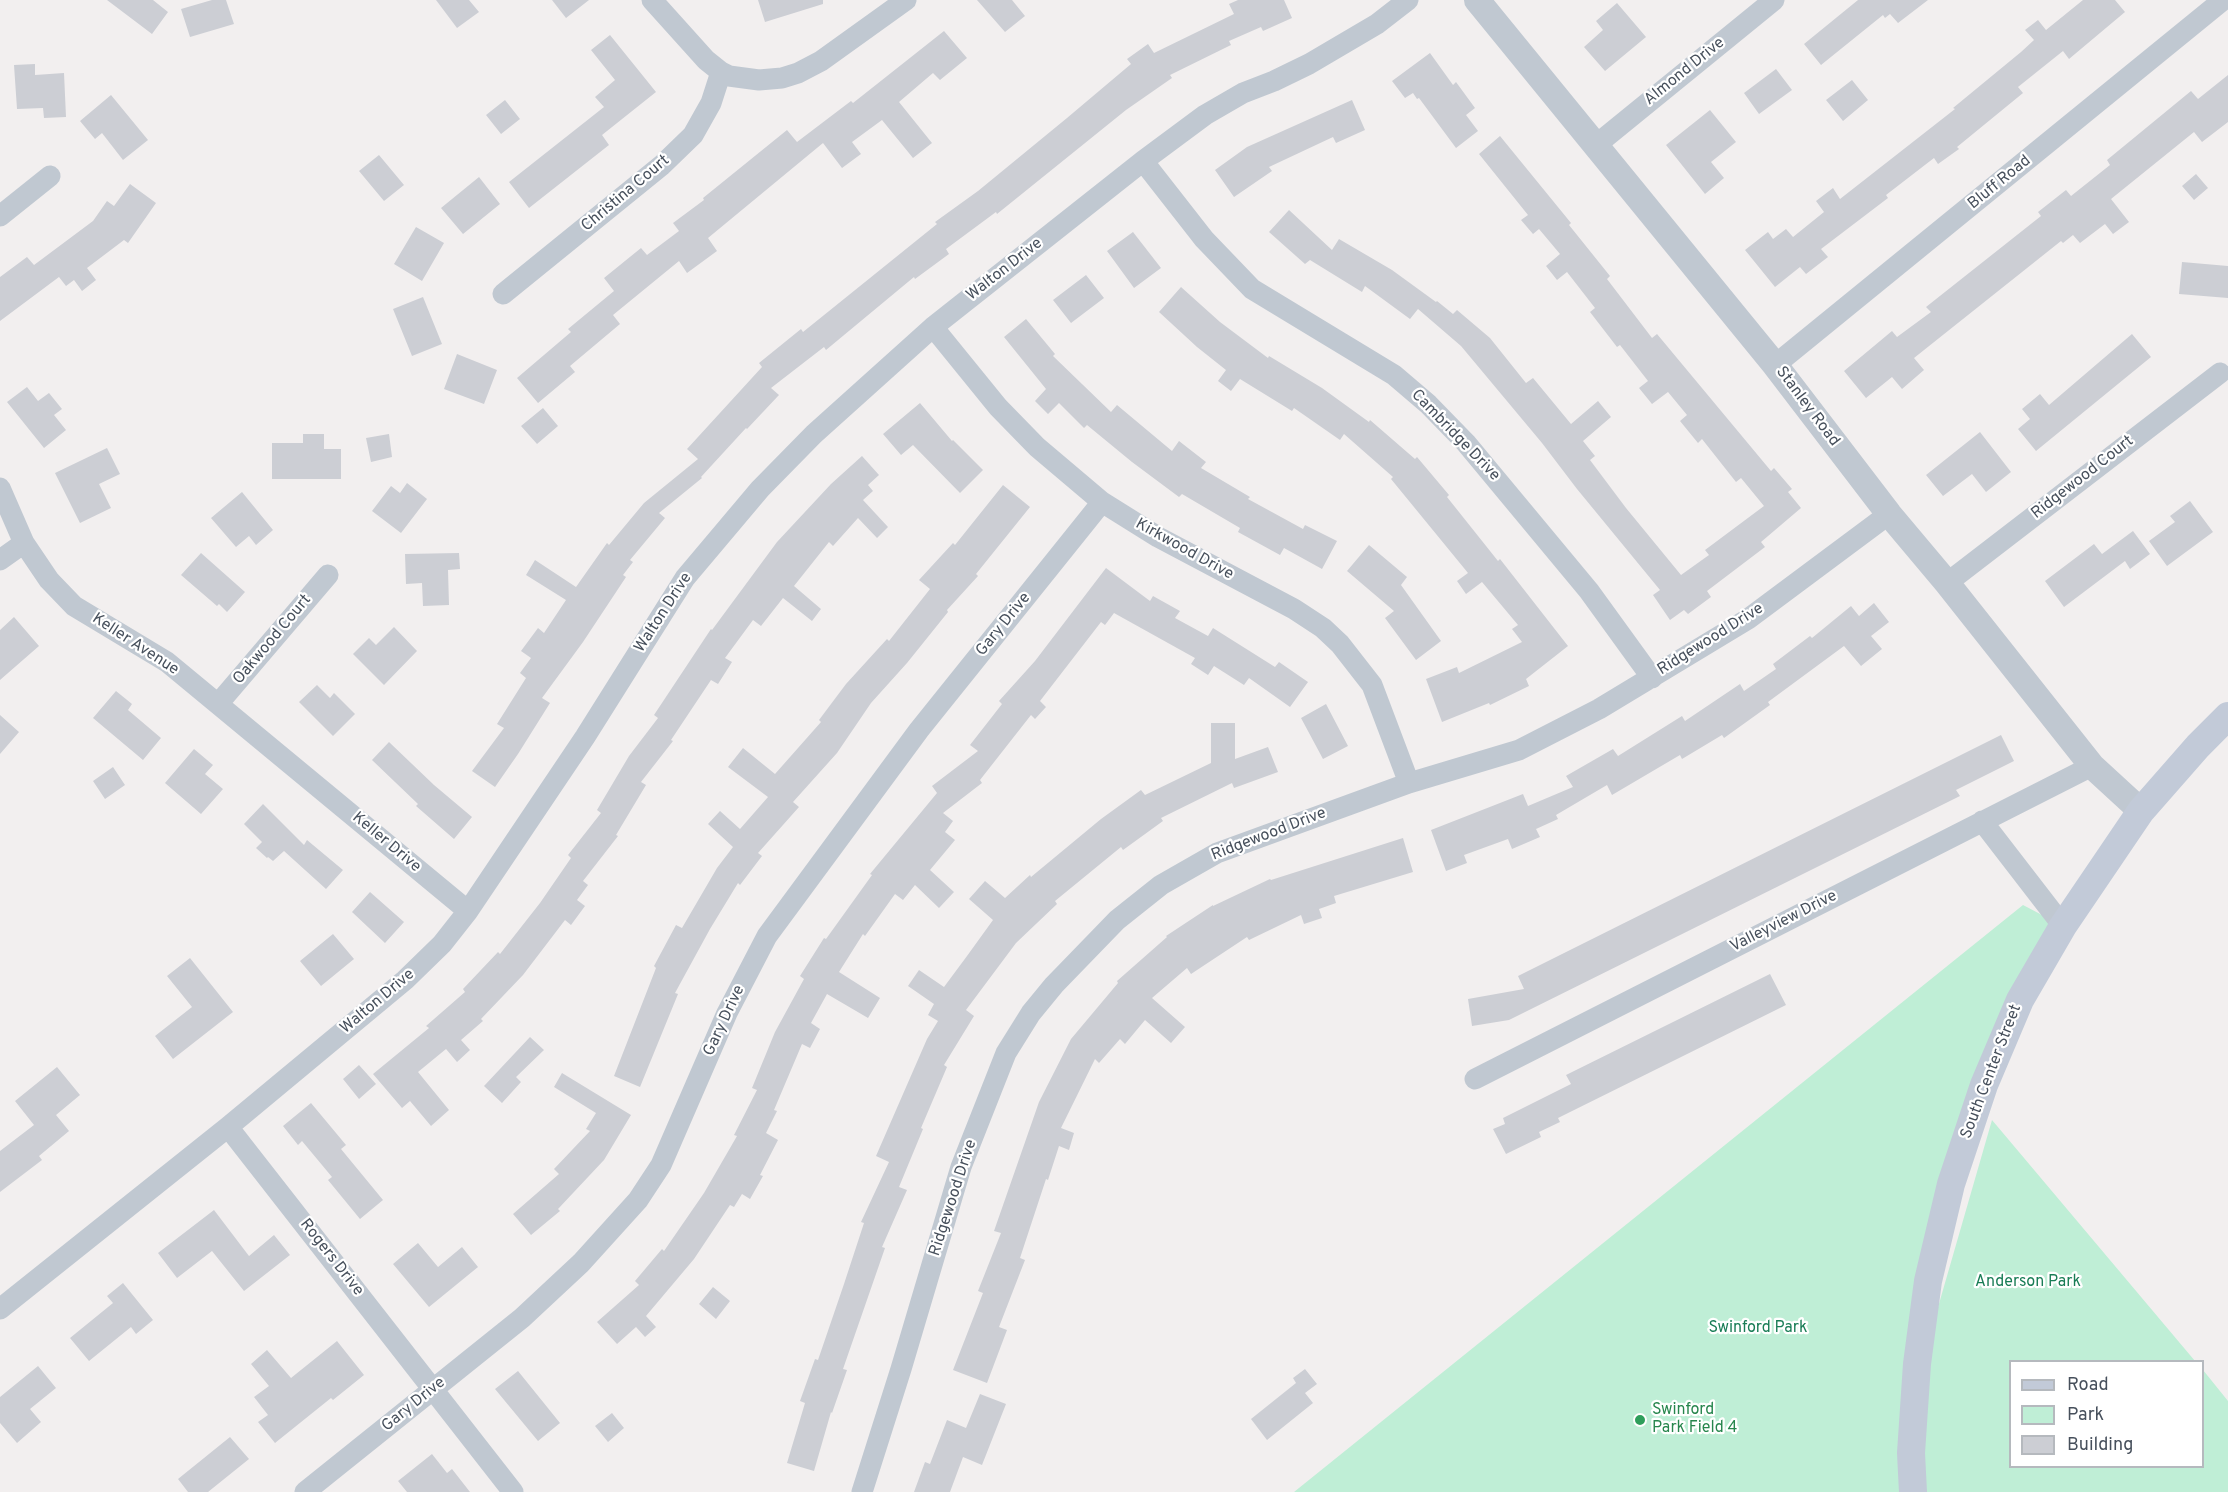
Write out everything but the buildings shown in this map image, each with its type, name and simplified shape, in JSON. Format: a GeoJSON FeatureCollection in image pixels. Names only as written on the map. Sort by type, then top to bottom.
{"type":"FeatureCollection","features":[{"type":"Feature","properties":{"kind":"main road","name":"South Center Street"},"geometry":{"type":"LineString","coordinates":[[1913,1492],[1911,1453],[1917,1364],[1928,1281],[1951,1184],[1984,1085],[2016,1011],[2062,926],[2141,811],[2198,746],[2228,716]]}},
{"type":"Feature","properties":{"kind":"street"},"geometry":{"type":"LineString","coordinates":[[652,0],[706,60],[721,72],[729,76],[759,80],[782,78],[798,73],[821,61],[906,0]]}},
{"type":"Feature","properties":{"kind":"street","name":"Walton Drive"},"geometry":{"type":"LineString","coordinates":[[0,1309],[228,1127],[405,980],[442,944],[468,911],[585,737],[685,578],[760,489],[814,434],[933,327],[1143,161],[1205,116],[1243,93],[1309,64],[1377,24],[1408,0]]}},
{"type":"Feature","properties":{"kind":"street","name":"Stanley Road"},"geometry":{"type":"LineString","coordinates":[[1477,0],[1775,365],[1889,514],[1947,583],[2092,766],[2141,811]]}},
{"type":"Feature","properties":{"kind":"street","name":"Almond Drive"},"geometry":{"type":"LineString","coordinates":[[1596,145],[1774,0]]}},
{"type":"Feature","properties":{"kind":"street","name":"Bluff Road"},"geometry":{"type":"LineString","coordinates":[[1775,365],[2223,0]]}},
{"type":"Feature","properties":{"kind":"street","name":"Christina Court"},"geometry":{"type":"LineString","coordinates":[[503,294],[662,165],[693,135],[711,104],[721,72]]}},
{"type":"Feature","properties":{"kind":"street","name":"Cambridge Drive"},"geometry":{"type":"LineString","coordinates":[[1143,161],[1204,239],[1252,289],[1394,375],[1428,404],[1466,443],[1589,591],[1652,678]]}},
{"type":"Feature","properties":{"kind":"street"},"geometry":{"type":"LineString","coordinates":[[0,216],[50,176]]}},
{"type":"Feature","properties":{"kind":"street","name":"Kirkwood Drive"},"geometry":{"type":"LineString","coordinates":[[933,327],[998,407],[1037,447],[1102,502],[1158,537],[1294,609],[1323,628],[1340,644],[1372,685],[1409,783]]}},
{"type":"Feature","properties":{"kind":"street","name":"Ridgewood Court"},"geometry":{"type":"LineString","coordinates":[[1947,583],[2220,373]]}},
{"type":"Feature","properties":{"kind":"street","name":"Keller Avenue"},"geometry":{"type":"LineString","coordinates":[[0,488],[24,543],[50,580],[74,606],[167,662],[304,775]]}},
{"type":"Feature","properties":{"kind":"street","name":"Gary Drive"},"geometry":{"type":"LineString","coordinates":[[305,1492],[522,1318],[616,1227],[638,1200],[661,1165],[727,1013],[766,936],[920,730],[1102,502]]}},
{"type":"Feature","properties":{"kind":"street","name":"Ridgewood Drive"},"geometry":{"type":"LineString","coordinates":[[862,1492],[902,1369],[961,1167],[1006,1053],[1031,1013],[1098,938],[1161,885],[1234,845],[1409,783],[1519,750],[1599,710],[1748,620],[1889,514]]}},
{"type":"Feature","properties":{"kind":"street"},"geometry":{"type":"LineString","coordinates":[[0,560],[24,543]]}},
{"type":"Feature","properties":{"kind":"street","name":"Oakwood Court"},"geometry":{"type":"LineString","coordinates":[[218,704],[328,575]]}},
{"type":"Feature","properties":{"kind":"street","name":"Valleyview Drive"},"geometry":{"type":"LineString","coordinates":[[1475,1079],[2092,766]]}},
{"type":"Feature","properties":{"kind":"street","name":"Keller Drive"},"geometry":{"type":"LineString","coordinates":[[304,775],[468,911]]}},
{"type":"Feature","properties":{"kind":"street"},"geometry":{"type":"LineString","coordinates":[[1982,821],[2062,926]]}},
{"type":"Feature","properties":{"kind":"street","name":"Rogers Drive"},"geometry":{"type":"LineString","coordinates":[[228,1127],[434,1390]]}},
{"type":"Feature","properties":{"kind":"street"},"geometry":{"type":"LineString","coordinates":[[434,1390],[513,1492]]}},
{"type":"Feature","properties":{"kind":"green space","name":"Swinford Park"},"geometry":{"type":"Polygon","coordinates":[[[2023,905],[2063,926],[1984,1085],[1917,1380],[1992,1120],[2194,1360],[2009,1360],[2009,1468],[2204,1468],[2204,1371],[2228,1401],[2228,1492],[1294,1492],[2023,905]]]}},
{"type":"Feature","properties":{"kind":"place","name":"Swinford Park Field 4"},"geometry":{"type":"Point","coordinates":[1640,1420]}},
{"type":"Feature","properties":{"kind":"park label","name":"Anderson Park"},"geometry":{"type":"Point","coordinates":[2028,1283]}}]}
